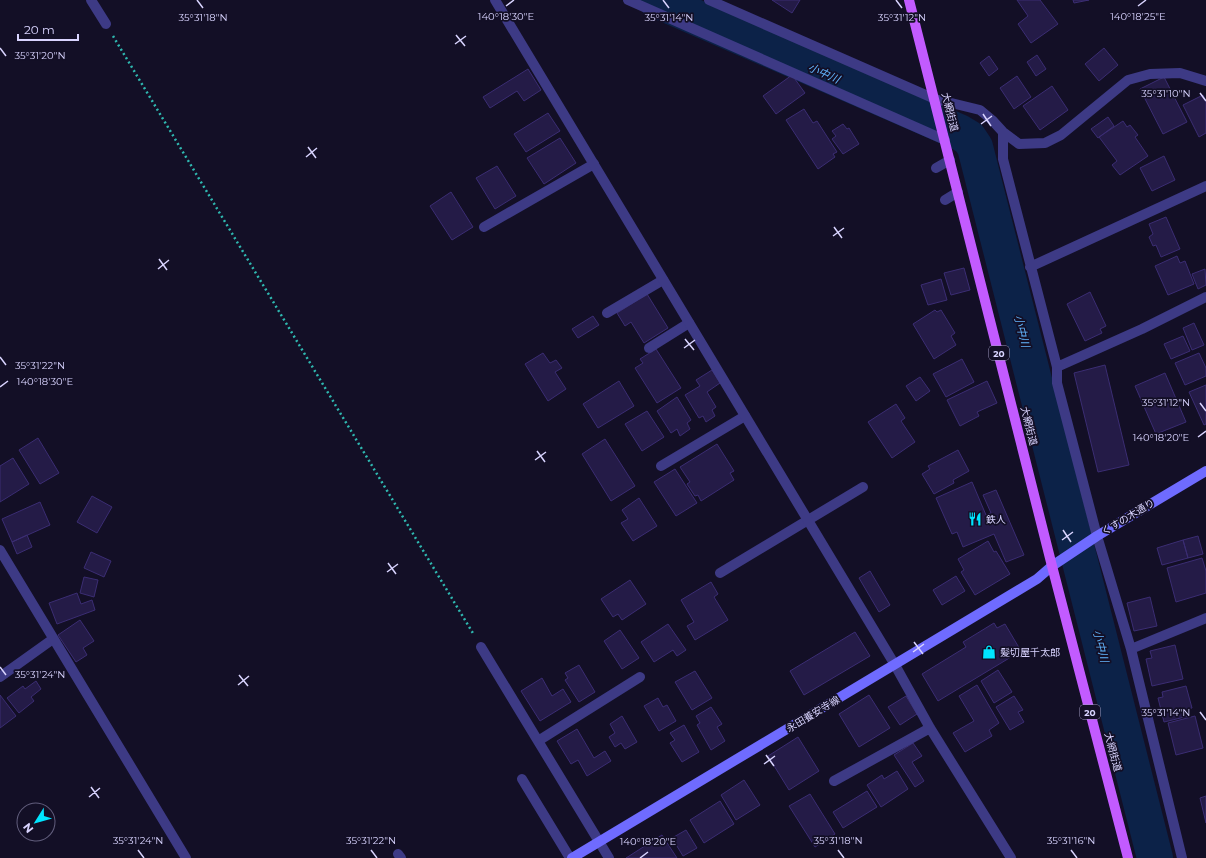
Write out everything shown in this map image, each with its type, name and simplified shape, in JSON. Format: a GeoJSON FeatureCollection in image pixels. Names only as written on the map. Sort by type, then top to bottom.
{"type":"FeatureCollection","features":[{"type":"Feature","properties":{"kind":"main road","name":"大網街道"},"geometry":{"type":"LineString","coordinates":[[909,0],[1052,566],[1128,858]]}},
{"type":"Feature","properties":{"kind":"street"},"geometry":{"type":"LineString","coordinates":[[91,0],[106,24]]}},
{"type":"Feature","properties":{"kind":"street"},"geometry":{"type":"LineString","coordinates":[[495,0],[895,665],[930,728],[1011,858]]}},
{"type":"Feature","properties":{"kind":"street"},"geometry":{"type":"LineString","coordinates":[[628,0],[945,140]]}},
{"type":"Feature","properties":{"kind":"street"},"geometry":{"type":"LineString","coordinates":[[709,0],[935,99],[980,110],[1003,132],[1019,144],[1045,143],[1061,135],[1128,80],[1150,74],[1180,73],[1206,81]]}},
{"type":"Feature","properties":{"kind":"street"},"geometry":{"type":"LineString","coordinates":[[1003,132],[1003,159],[1057,368],[1057,383],[1097,536],[1131,649],[1182,858]]}},
{"type":"Feature","properties":{"kind":"street"},"geometry":{"type":"LineString","coordinates":[[936,168],[950,160]]}},
{"type":"Feature","properties":{"kind":"street"},"geometry":{"type":"LineString","coordinates":[[484,227],[594,164]]}},
{"type":"Feature","properties":{"kind":"street"},"geometry":{"type":"LineString","coordinates":[[1030,267],[1206,186]]}},
{"type":"Feature","properties":{"kind":"street"},"geometry":{"type":"LineString","coordinates":[[946,200],[958,192]]}},
{"type":"Feature","properties":{"kind":"street"},"geometry":{"type":"LineString","coordinates":[[607,313],[663,280]]}},
{"type":"Feature","properties":{"kind":"street"},"geometry":{"type":"LineString","coordinates":[[1057,368],[1206,298]]}},
{"type":"Feature","properties":{"kind":"street"},"geometry":{"type":"LineString","coordinates":[[649,348],[690,323]]}},
{"type":"Feature","properties":{"kind":"street"},"geometry":{"type":"LineString","coordinates":[[661,466],[745,416]]}},
{"type":"Feature","properties":{"kind":"street","name":"くすの木通り"},"geometry":{"type":"LineString","coordinates":[[1052,566],[1097,536],[1206,471]]}},
{"type":"Feature","properties":{"kind":"street"},"geometry":{"type":"LineString","coordinates":[[720,573],[863,487]]}},
{"type":"Feature","properties":{"kind":"street"},"geometry":{"type":"LineString","coordinates":[[0,550],[186,858]]}},
{"type":"Feature","properties":{"kind":"street","name":"永田養安寺線"},"geometry":{"type":"LineString","coordinates":[[571,858],[1037,579],[1052,566]]}},
{"type":"Feature","properties":{"kind":"street"},"geometry":{"type":"LineString","coordinates":[[1131,649],[1206,618]]}},
{"type":"Feature","properties":{"kind":"street"},"geometry":{"type":"LineString","coordinates":[[0,677],[53,638]]}},
{"type":"Feature","properties":{"kind":"street"},"geometry":{"type":"LineString","coordinates":[[481,647],[609,858]]}},
{"type":"Feature","properties":{"kind":"street"},"geometry":{"type":"LineString","coordinates":[[538,741],[640,677]]}},
{"type":"Feature","properties":{"kind":"street"},"geometry":{"type":"LineString","coordinates":[[834,781],[930,728]]}},
{"type":"Feature","properties":{"kind":"street"},"geometry":{"type":"LineString","coordinates":[[522,779],[571,858]]}},
{"type":"Feature","properties":{"kind":"path"},"geometry":{"type":"LineString","coordinates":[[106,24],[481,647]]}},
{"type":"Feature","properties":{"kind":"building"},"geometry":{"type":"Polygon","coordinates":[[[772,0],[800,0],[792,13],[772,0]]]}},
{"type":"Feature","properties":{"kind":"building"},"geometry":{"type":"Polygon","coordinates":[[[1017,0],[1040,0],[1058,24],[1031,43],[1018,24],[1028,16],[1017,0]]]}},
{"type":"Feature","properties":{"kind":"building"},"geometry":{"type":"Polygon","coordinates":[[[1073,0],[1089,0],[1074,3],[1073,0]]]}},
{"type":"Feature","properties":{"kind":"building"},"geometry":{"type":"Polygon","coordinates":[[[1104,48],[1118,65],[1099,81],[1085,64],[1104,48]]]}},
{"type":"Feature","properties":{"kind":"building"},"geometry":{"type":"Polygon","coordinates":[[[1037,55],[1046,69],[1036,76],[1027,62],[1037,55]]]}},
{"type":"Feature","properties":{"kind":"building"},"geometry":{"type":"Polygon","coordinates":[[[989,56],[998,69],[989,76],[980,63],[989,56]]]}},
{"type":"Feature","properties":{"kind":"building"},"geometry":{"type":"Polygon","coordinates":[[[528,69],[541,90],[524,101],[517,91],[490,108],[483,97],[528,69]]]}},
{"type":"Feature","properties":{"kind":"building"},"geometry":{"type":"Polygon","coordinates":[[[792,75],[805,93],[776,114],[763,96],[792,75]]]}},
{"type":"Feature","properties":{"kind":"building"},"geometry":{"type":"Polygon","coordinates":[[[1017,76],[1031,97],[1014,109],[1000,88],[1017,76]]]}},
{"type":"Feature","properties":{"kind":"building"},"geometry":{"type":"Polygon","coordinates":[[[1164,77],[1187,122],[1163,134],[1140,89],[1164,77]]]}},
{"type":"Feature","properties":{"kind":"building"},"geometry":{"type":"Polygon","coordinates":[[[1052,86],[1068,110],[1040,130],[1023,106],[1052,86]]]}},
{"type":"Feature","properties":{"kind":"building"},"geometry":{"type":"Polygon","coordinates":[[[1203,95],[1206,101],[1206,133],[1199,137],[1183,105],[1203,95]]]}},
{"type":"Feature","properties":{"kind":"building"},"geometry":{"type":"Polygon","coordinates":[[[804,109],[813,123],[817,121],[837,152],[833,154],[835,157],[818,169],[786,120],[804,109]]]}},
{"type":"Feature","properties":{"kind":"building"},"geometry":{"type":"Polygon","coordinates":[[[548,113],[560,131],[526,152],[514,134],[548,113]]]}},
{"type":"Feature","properties":{"kind":"building"},"geometry":{"type":"Polygon","coordinates":[[[1108,117],[1114,126],[1098,138],[1091,129],[1108,117]]]}},
{"type":"Feature","properties":{"kind":"building"},"geometry":{"type":"Polygon","coordinates":[[[1123,121],[1127,127],[1130,125],[1138,135],[1135,137],[1148,156],[1120,175],[1112,165],[1117,161],[1099,137],[1123,121]]]}},
{"type":"Feature","properties":{"kind":"building"},"geometry":{"type":"Polygon","coordinates":[[[843,124],[847,129],[849,128],[859,144],[843,154],[832,139],[836,136],[832,131],[843,124]]]}},
{"type":"Feature","properties":{"kind":"building"},"geometry":{"type":"Polygon","coordinates":[[[560,138],[576,163],[544,184],[527,158],[560,138]]]}},
{"type":"Feature","properties":{"kind":"building"},"geometry":{"type":"Polygon","coordinates":[[[1164,156],[1175,180],[1152,191],[1140,168],[1164,156]]]}},
{"type":"Feature","properties":{"kind":"building"},"geometry":{"type":"Polygon","coordinates":[[[497,166],[516,196],[495,209],[476,178],[497,166]]]}},
{"type":"Feature","properties":{"kind":"building"},"geometry":{"type":"Polygon","coordinates":[[[451,192],[473,227],[452,240],[430,206],[451,192]]]}},
{"type":"Feature","properties":{"kind":"building"},"geometry":{"type":"Polygon","coordinates":[[[1166,217],[1180,249],[1161,257],[1156,245],[1153,246],[1149,237],[1153,234],[1149,224],[1166,217]]]}},
{"type":"Feature","properties":{"kind":"building"},"geometry":{"type":"Polygon","coordinates":[[[1177,256],[1180,263],[1185,261],[1194,284],[1168,295],[1155,266],[1177,256]]]}},
{"type":"Feature","properties":{"kind":"building"},"geometry":{"type":"Polygon","coordinates":[[[964,268],[970,290],[951,295],[944,273],[964,268]]]}},
{"type":"Feature","properties":{"kind":"building"},"geometry":{"type":"Polygon","coordinates":[[[1205,269],[1206,285],[1198,289],[1192,274],[1205,269]]]}},
{"type":"Feature","properties":{"kind":"building"},"geometry":{"type":"Polygon","coordinates":[[[941,279],[947,300],[928,305],[921,285],[941,279]]]}},
{"type":"Feature","properties":{"kind":"building"},"geometry":{"type":"Polygon","coordinates":[[[1090,292],[1106,326],[1100,329],[1102,333],[1085,341],[1067,304],[1090,292]]]}},
{"type":"Feature","properties":{"kind":"building"},"geometry":{"type":"Polygon","coordinates":[[[647,294],[668,328],[644,343],[631,322],[625,326],[617,313],[647,294]]]}},
{"type":"Feature","properties":{"kind":"building"},"geometry":{"type":"Polygon","coordinates":[[[935,310],[937,312],[941,310],[955,333],[951,336],[956,345],[934,359],[913,324],[935,310]]]}},
{"type":"Feature","properties":{"kind":"building"},"geometry":{"type":"Polygon","coordinates":[[[593,316],[599,325],[578,338],[572,329],[593,316]]]}},
{"type":"Feature","properties":{"kind":"building"},"geometry":{"type":"Polygon","coordinates":[[[1194,323],[1204,345],[1192,350],[1183,328],[1194,323]]]}},
{"type":"Feature","properties":{"kind":"building"},"geometry":{"type":"Polygon","coordinates":[[[1183,336],[1190,351],[1171,359],[1164,344],[1183,336]]]}},
{"type":"Feature","properties":{"kind":"building"},"geometry":{"type":"Polygon","coordinates":[[[656,349],[681,388],[657,403],[635,368],[643,363],[640,359],[656,349]]]}},
{"type":"Feature","properties":{"kind":"building"},"geometry":{"type":"Polygon","coordinates":[[[543,353],[550,363],[556,360],[562,368],[555,372],[566,389],[548,401],[525,364],[543,353]]]}},
{"type":"Feature","properties":{"kind":"building"},"geometry":{"type":"Polygon","coordinates":[[[1199,353],[1206,368],[1206,376],[1185,385],[1175,363],[1199,353]]]}},
{"type":"Feature","properties":{"kind":"building"},"geometry":{"type":"Polygon","coordinates":[[[962,359],[974,382],[946,397],[933,374],[962,359]]]}},
{"type":"Feature","properties":{"kind":"building"},"geometry":{"type":"Polygon","coordinates":[[[1105,365],[1129,465],[1098,472],[1074,373],[1105,365]]]}},
{"type":"Feature","properties":{"kind":"building"},"geometry":{"type":"Polygon","coordinates":[[[712,370],[720,383],[707,392],[716,407],[712,410],[715,416],[706,422],[703,416],[699,418],[685,395],[700,386],[696,380],[712,370]]]}},
{"type":"Feature","properties":{"kind":"building"},"geometry":{"type":"Polygon","coordinates":[[[1165,373],[1186,422],[1156,434],[1135,386],[1165,373]]]}},
{"type":"Feature","properties":{"kind":"building"},"geometry":{"type":"Polygon","coordinates":[[[920,377],[930,391],[916,401],[906,386],[920,377]]]}},
{"type":"Feature","properties":{"kind":"building"},"geometry":{"type":"Polygon","coordinates":[[[619,381],[634,406],[598,428],[583,404],[619,381]]]}},
{"type":"Feature","properties":{"kind":"building"},"geometry":{"type":"Polygon","coordinates":[[[987,381],[997,403],[977,412],[979,416],[960,426],[947,400],[987,381]]]}},
{"type":"Feature","properties":{"kind":"building"},"geometry":{"type":"Polygon","coordinates":[[[1206,385],[1206,424],[1204,425],[1189,392],[1206,385]]]}},
{"type":"Feature","properties":{"kind":"building"},"geometry":{"type":"Polygon","coordinates":[[[677,397],[691,420],[687,423],[690,429],[680,436],[677,429],[671,433],[657,411],[677,397]]]}},
{"type":"Feature","properties":{"kind":"building"},"geometry":{"type":"Polygon","coordinates":[[[896,404],[905,418],[901,421],[915,442],[892,458],[868,422],[896,404]]]}},
{"type":"Feature","properties":{"kind":"building"},"geometry":{"type":"Polygon","coordinates":[[[647,411],[664,437],[642,451],[625,424],[647,411]]]}},
{"type":"Feature","properties":{"kind":"building"},"geometry":{"type":"Polygon","coordinates":[[[38,438],[59,473],[40,484],[19,450],[38,438]]]}},
{"type":"Feature","properties":{"kind":"building"},"geometry":{"type":"Polygon","coordinates":[[[605,439],[635,486],[611,501],[582,454],[605,439]]]}},
{"type":"Feature","properties":{"kind":"building"},"geometry":{"type":"Polygon","coordinates":[[[717,444],[734,471],[730,473],[734,480],[701,501],[698,495],[695,496],[687,484],[690,482],[680,467],[717,444]]]}},
{"type":"Feature","properties":{"kind":"building"},"geometry":{"type":"Polygon","coordinates":[[[958,450],[969,471],[953,480],[954,483],[934,494],[922,474],[930,469],[928,466],[958,450]]]}},
{"type":"Feature","properties":{"kind":"building"},"geometry":{"type":"Polygon","coordinates":[[[13,458],[29,484],[0,502],[0,466],[13,458]]]}},
{"type":"Feature","properties":{"kind":"building"},"geometry":{"type":"Polygon","coordinates":[[[675,469],[697,503],[676,516],[654,482],[675,469]]]}},
{"type":"Feature","properties":{"kind":"building"},"geometry":{"type":"Polygon","coordinates":[[[972,482],[986,515],[991,513],[983,495],[996,490],[1024,555],[1006,562],[994,534],[963,547],[957,532],[952,534],[936,498],[972,482]]]}},
{"type":"Feature","properties":{"kind":"building"},"geometry":{"type":"Polygon","coordinates":[[[92,496],[112,507],[97,533],[77,522],[92,496]]]}},
{"type":"Feature","properties":{"kind":"building"},"geometry":{"type":"Polygon","coordinates":[[[639,498],[657,526],[633,541],[621,523],[628,519],[622,510],[639,498]]]}},
{"type":"Feature","properties":{"kind":"building"},"geometry":{"type":"Polygon","coordinates":[[[40,502],[50,525],[12,542],[2,519],[40,502]]]}},
{"type":"Feature","properties":{"kind":"building"},"geometry":{"type":"Polygon","coordinates":[[[27,535],[32,547],[17,554],[12,542],[27,535]]]}},
{"type":"Feature","properties":{"kind":"building"},"geometry":{"type":"Polygon","coordinates":[[[1198,536],[1203,554],[1188,558],[1183,540],[1198,536]]]}},
{"type":"Feature","properties":{"kind":"building"},"geometry":{"type":"Polygon","coordinates":[[[1183,540],[1188,558],[1162,565],[1157,548],[1183,540]]]}},
{"type":"Feature","properties":{"kind":"building"},"geometry":{"type":"Polygon","coordinates":[[[988,541],[1010,574],[975,595],[961,572],[964,570],[958,559],[988,541]]]}},
{"type":"Feature","properties":{"kind":"building"},"geometry":{"type":"Polygon","coordinates":[[[91,552],[111,561],[104,577],[84,568],[91,552]]]}},
{"type":"Feature","properties":{"kind":"building"},"geometry":{"type":"Polygon","coordinates":[[[1202,558],[1206,571],[1206,593],[1176,602],[1167,568],[1202,558]]]}},
{"type":"Feature","properties":{"kind":"building"},"geometry":{"type":"Polygon","coordinates":[[[870,571],[890,605],[879,612],[859,578],[870,571]]]}},
{"type":"Feature","properties":{"kind":"building"},"geometry":{"type":"Polygon","coordinates":[[[956,576],[965,591],[942,605],[933,590],[956,576]]]}},
{"type":"Feature","properties":{"kind":"building"},"geometry":{"type":"Polygon","coordinates":[[[84,577],[98,580],[94,597],[80,593],[84,577]]]}},
{"type":"Feature","properties":{"kind":"building"},"geometry":{"type":"Polygon","coordinates":[[[630,580],[646,604],[622,620],[618,614],[613,617],[601,599],[630,580]]]}},
{"type":"Feature","properties":{"kind":"building"},"geometry":{"type":"Polygon","coordinates":[[[711,582],[718,594],[714,597],[728,620],[695,640],[687,626],[694,622],[681,600],[711,582]]]}},
{"type":"Feature","properties":{"kind":"building"},"geometry":{"type":"Polygon","coordinates":[[[77,593],[81,604],[92,600],[95,610],[57,624],[49,603],[77,593]]]}},
{"type":"Feature","properties":{"kind":"building"},"geometry":{"type":"Polygon","coordinates":[[[1150,597],[1157,626],[1134,631],[1127,603],[1150,597]]]}},
{"type":"Feature","properties":{"kind":"building"},"geometry":{"type":"Polygon","coordinates":[[[80,620],[94,641],[83,648],[87,655],[76,662],[58,635],[80,620]]]}},
{"type":"Feature","properties":{"kind":"building"},"geometry":{"type":"Polygon","coordinates":[[[994,623],[997,628],[1005,624],[1021,651],[938,701],[922,674],[966,647],[963,642],[994,623]]]}},
{"type":"Feature","properties":{"kind":"building"},"geometry":{"type":"Polygon","coordinates":[[[668,624],[686,650],[677,656],[673,650],[654,662],[641,642],[668,624]]]}},
{"type":"Feature","properties":{"kind":"building"},"geometry":{"type":"Polygon","coordinates":[[[620,630],[639,658],[622,669],[604,641],[620,630]]]}},
{"type":"Feature","properties":{"kind":"building"},"geometry":{"type":"Polygon","coordinates":[[[855,632],[870,656],[804,695],[790,671],[855,632]]]}},
{"type":"Feature","properties":{"kind":"building"},"geometry":{"type":"Polygon","coordinates":[[[1175,645],[1183,679],[1152,686],[1146,659],[1152,658],[1150,651],[1175,645]]]}},
{"type":"Feature","properties":{"kind":"building"},"geometry":{"type":"Polygon","coordinates":[[[579,665],[595,692],[579,702],[565,680],[568,678],[565,673],[579,665]]]}},
{"type":"Feature","properties":{"kind":"building"},"geometry":{"type":"Polygon","coordinates":[[[998,670],[1012,692],[994,703],[981,681],[998,670]]]}},
{"type":"Feature","properties":{"kind":"building"},"geometry":{"type":"Polygon","coordinates":[[[695,671],[712,698],[692,710],[675,682],[695,671]]]}},
{"type":"Feature","properties":{"kind":"building"},"geometry":{"type":"Polygon","coordinates":[[[542,678],[552,696],[563,689],[571,702],[540,721],[521,691],[542,678]]]}},
{"type":"Feature","properties":{"kind":"building"},"geometry":{"type":"Polygon","coordinates":[[[36,681],[41,689],[31,697],[34,701],[19,713],[7,698],[23,686],[25,689],[36,681]]]}},
{"type":"Feature","properties":{"kind":"building"},"geometry":{"type":"Polygon","coordinates":[[[977,685],[999,723],[989,730],[992,736],[965,752],[953,733],[974,721],[959,696],[977,685]]]}},
{"type":"Feature","properties":{"kind":"building"},"geometry":{"type":"Polygon","coordinates":[[[1186,686],[1192,708],[1187,709],[1189,716],[1164,722],[1158,698],[1163,697],[1162,692],[1186,686]]]}},
{"type":"Feature","properties":{"kind":"building"},"geometry":{"type":"Polygon","coordinates":[[[0,695],[16,716],[0,728],[0,695]]]}},
{"type":"Feature","properties":{"kind":"building"},"geometry":{"type":"Polygon","coordinates":[[[869,695],[890,728],[859,747],[839,714],[869,695]]]}},
{"type":"Feature","properties":{"kind":"building"},"geometry":{"type":"Polygon","coordinates":[[[906,696],[917,714],[900,725],[888,707],[906,696]]]}},
{"type":"Feature","properties":{"kind":"building"},"geometry":{"type":"Polygon","coordinates":[[[1014,696],[1023,710],[1018,712],[1024,722],[1010,730],[996,707],[1014,696]]]}},
{"type":"Feature","properties":{"kind":"building"},"geometry":{"type":"Polygon","coordinates":[[[658,698],[663,707],[667,705],[676,721],[659,731],[644,706],[658,698]]]}},
{"type":"Feature","properties":{"kind":"building"},"geometry":{"type":"Polygon","coordinates":[[[711,707],[722,724],[717,727],[725,741],[711,750],[697,725],[700,723],[696,716],[711,707]]]}},
{"type":"Feature","properties":{"kind":"building"},"geometry":{"type":"Polygon","coordinates":[[[622,716],[637,742],[625,749],[621,743],[615,747],[609,737],[615,733],[610,724],[622,716]]]}},
{"type":"Feature","properties":{"kind":"building"},"geometry":{"type":"Polygon","coordinates":[[[1195,716],[1203,748],[1176,755],[1168,723],[1195,716]]]}},
{"type":"Feature","properties":{"kind":"building"},"geometry":{"type":"Polygon","coordinates":[[[684,725],[699,752],[682,762],[670,743],[675,740],[670,733],[684,725]]]}},
{"type":"Feature","properties":{"kind":"building"},"geometry":{"type":"Polygon","coordinates":[[[577,729],[594,758],[605,751],[611,761],[587,776],[578,760],[571,764],[557,741],[577,729]]]}},
{"type":"Feature","properties":{"kind":"building"},"geometry":{"type":"Polygon","coordinates":[[[798,737],[819,771],[789,790],[768,756],[798,737]]]}},
{"type":"Feature","properties":{"kind":"building"},"geometry":{"type":"Polygon","coordinates":[[[913,743],[922,756],[912,762],[924,781],[915,787],[894,755],[913,743]]]}},
{"type":"Feature","properties":{"kind":"building"},"geometry":{"type":"Polygon","coordinates":[[[897,771],[908,789],[881,807],[867,785],[882,775],[884,779],[897,771]]]}},
{"type":"Feature","properties":{"kind":"building"},"geometry":{"type":"Polygon","coordinates":[[[744,780],[760,805],[736,820],[721,795],[744,780]]]}},
{"type":"Feature","properties":{"kind":"building"},"geometry":{"type":"Polygon","coordinates":[[[867,791],[877,807],[843,828],[833,812],[867,791]]]}},
{"type":"Feature","properties":{"kind":"building"},"geometry":{"type":"Polygon","coordinates":[[[810,794],[835,834],[815,847],[789,806],[810,794]]]}},
{"type":"Feature","properties":{"kind":"building"},"geometry":{"type":"Polygon","coordinates":[[[1206,796],[1206,823],[1200,798],[1206,796]]]}},
{"type":"Feature","properties":{"kind":"building"},"geometry":{"type":"Polygon","coordinates":[[[720,801],[734,824],[704,843],[690,820],[720,801]]]}},
{"type":"Feature","properties":{"kind":"building"},"geometry":{"type":"Polygon","coordinates":[[[686,830],[697,848],[683,856],[672,838],[686,830]]]}},
{"type":"Feature","properties":{"kind":"building"},"geometry":{"type":"Polygon","coordinates":[[[662,835],[677,858],[626,858],[662,835]]]}},
{"type":"Feature","properties":{"kind":"waterway","name":"小中川"},"geometry":{"type":"LineString","coordinates":[[656,0],[959,132],[969,138],[975,147],[1155,858]]}},
{"type":"Feature","properties":{"kind":"place","name":"鉄人"},"geometry":{"type":"Point","coordinates":[975,519]}},
{"type":"Feature","properties":{"kind":"place","name":"髪切屋千太郎"},"geometry":{"type":"Point","coordinates":[989,652]}}]}
